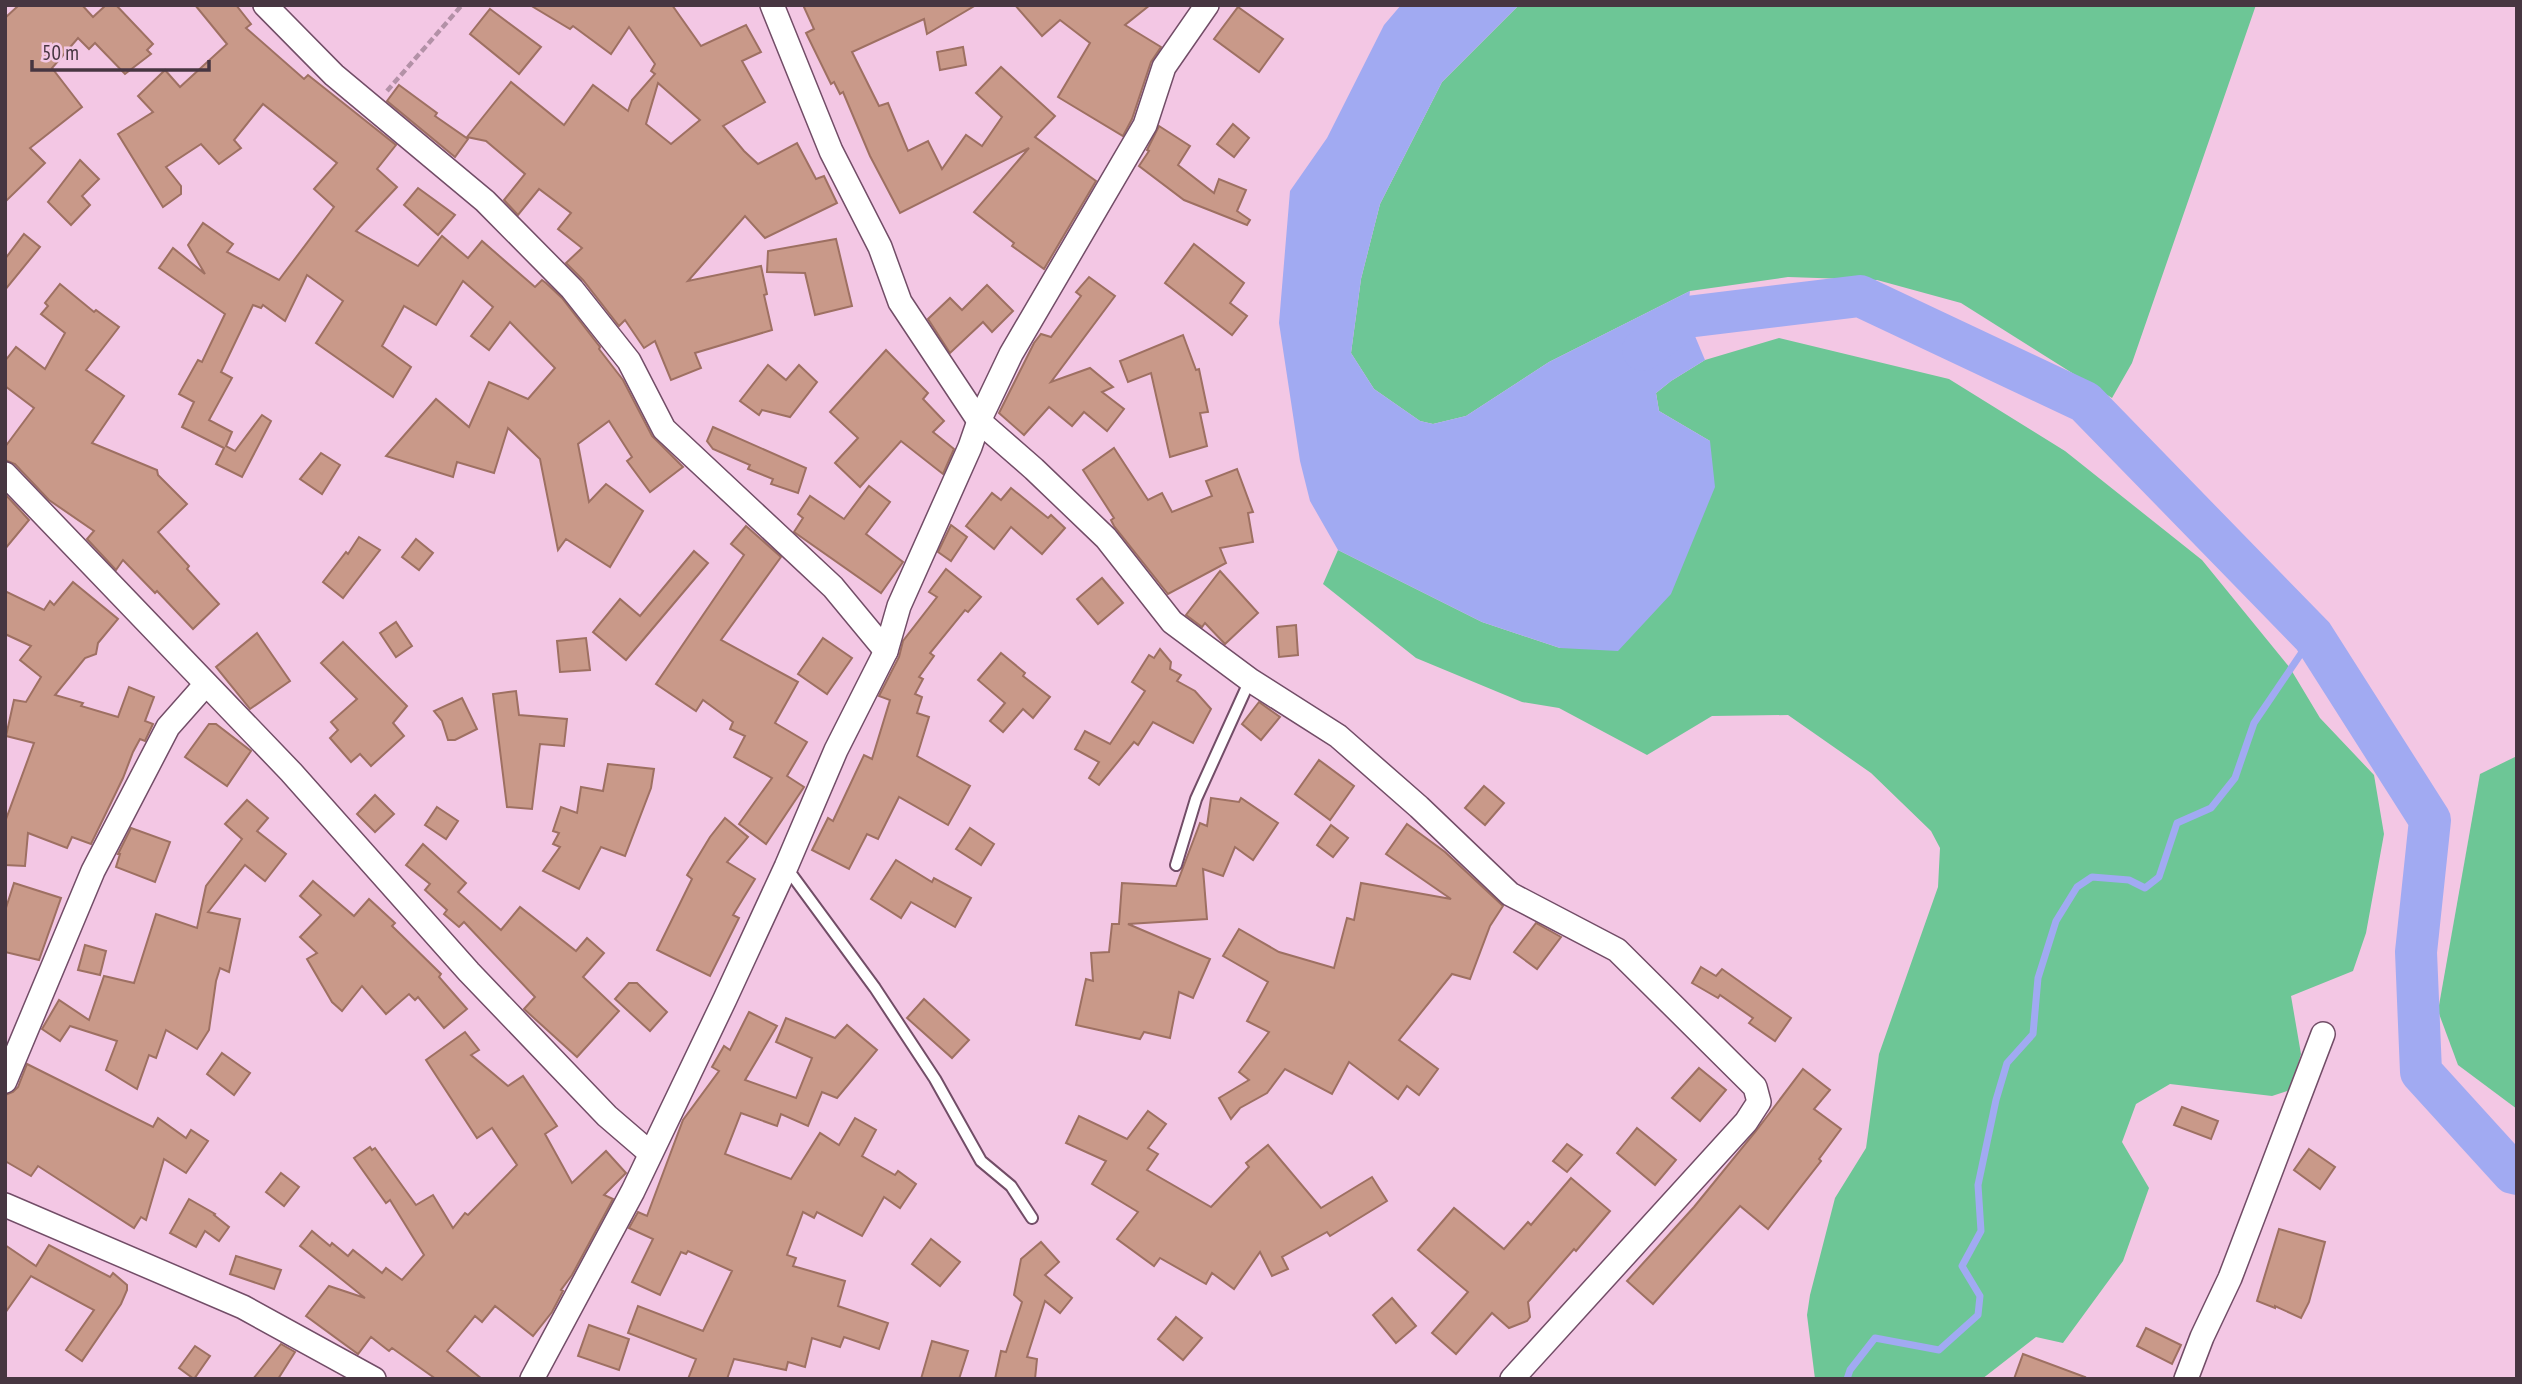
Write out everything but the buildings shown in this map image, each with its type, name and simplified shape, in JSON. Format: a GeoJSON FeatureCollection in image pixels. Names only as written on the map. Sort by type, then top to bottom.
{"type":"FeatureCollection","features":[{"type":"Feature","properties":{"kind":"street"},"geometry":{"type":"LineString","coordinates":[[265,5],[334,75],[485,201],[572,289],[629,361],[664,429],[833,587],[886,651]]}},
{"type":"Feature","properties":{"kind":"street"},"geometry":{"type":"LineString","coordinates":[[772,5],[831,152],[880,247],[900,302],[979,421],[1106,538],[1172,622],[1250,680],[1338,736],[1419,807],[1510,894],[1617,950],[1755,1087],[1759,1102],[1746,1122],[1512,1379]]}},
{"type":"Feature","properties":{"kind":"street"},"geometry":{"type":"LineString","coordinates":[[532,1379],[633,1191],[786,867],[836,750],[886,651],[899,606],[1011,354],[1145,125],[1164,67],[1207,5]]}},
{"type":"Feature","properties":{"kind":"street"},"geometry":{"type":"LineString","coordinates":[[5,474],[291,772],[469,972],[607,1116],[650,1153]]}},
{"type":"Feature","properties":{"kind":"street"},"geometry":{"type":"LineString","coordinates":[[5,1081],[93,871],[168,727],[206,684]]}},
{"type":"Feature","properties":{"kind":"street"},"geometry":{"type":"LineString","coordinates":[[2186,1379],[2202,1337],[2230,1278],[2323,1034]]}},
{"type":"Feature","properties":{"kind":"street"},"geometry":{"type":"LineString","coordinates":[[5,1205],[243,1307],[374,1379]]}},
{"type":"Feature","properties":{"kind":"lane"},"geometry":{"type":"LineString","coordinates":[[1176,865],[1196,799],[1250,680]]}},
{"type":"Feature","properties":{"kind":"lane"},"geometry":{"type":"LineString","coordinates":[[786,867],[875,988],[935,1079],[981,1161],[1011,1186],[1032,1218]]}},
{"type":"Feature","properties":{"kind":"path"},"geometry":{"type":"LineString","coordinates":[[372,107],[462,5]]}},
{"type":"Feature","properties":{"kind":"green space"},"geometry":{"type":"Polygon","coordinates":[[[1519,5],[2256,5],[2132,363],[2112,398],[1961,303],[1877,280],[1788,277],[1690,291],[1549,362],[1466,416],[1433,424],[1420,421],[1374,389],[1351,353],[1361,279],[1380,204],[1442,82],[1519,5]]]}},
{"type":"Feature","properties":{"kind":"green space"},"geometry":{"type":"Polygon","coordinates":[[[1779,338],[1949,379],[2065,451],[2202,560],[2290,668],[2320,718],[2374,775],[2384,834],[2366,933],[2353,971],[2291,996],[2301,1054],[2290,1090],[2272,1096],[2170,1084],[2136,1104],[2122,1142],[2149,1188],[2123,1261],[2063,1343],[2036,1337],[1982,1379],[1815,1379],[1807,1315],[1835,1198],[1866,1148],[1879,1054],[1938,887],[1940,848],[1931,831],[1871,773],[1788,715],[1712,716],[1647,755],[1559,708],[1522,702],[1416,658],[1323,584],[1338,550],[1482,622],[1560,648],[1710,441],[1659,411],[1656,393],[1705,360],[1779,338]]]}},
{"type":"Feature","properties":{"kind":"green space"},"geometry":{"type":"Polygon","coordinates":[[[2517,756],[2517,1109],[2458,1065],[2438,1011],[2480,774],[2517,756]]]}},
{"type":"Feature","properties":{"kind":"water"},"geometry":{"type":"Polygon","coordinates":[[[1401,5],[1519,5],[1442,82],[1380,204],[1361,279],[1351,353],[1374,389],[1420,421],[1433,424],[1466,416],[1549,362],[1690,291],[1687,317],[1705,360],[1656,393],[1659,411],[1710,441],[1715,487],[1671,594],[1618,651],[1560,648],[1482,622],[1338,550],[1310,501],[1300,461],[1279,323],[1290,191],[1327,138],[1384,25],[1401,5]]]}},
{"type":"Feature","properties":{"kind":"waterway"},"geometry":{"type":"LineString","coordinates":[[1643,350],[1687,317],[1860,296],[2085,402],[2313,636],[2430,820],[2416,952],[2421,1072],[2513,1173],[2517,1174]]}},
{"type":"Feature","properties":{"kind":"waterway"},"geometry":{"type":"LineString","coordinates":[[1847,1379],[1850,1370],[1875,1338],[1939,1350],[1978,1315],[1980,1296],[1962,1266],[1981,1231],[1978,1185],[1996,1100],[2007,1063],[2033,1034],[2038,978],[2056,921],[2077,887],[2092,877],[2129,880],[2145,888],[2159,877],[2177,823],[2211,808],[2235,778],[2254,723],[2313,636]]}}]}
